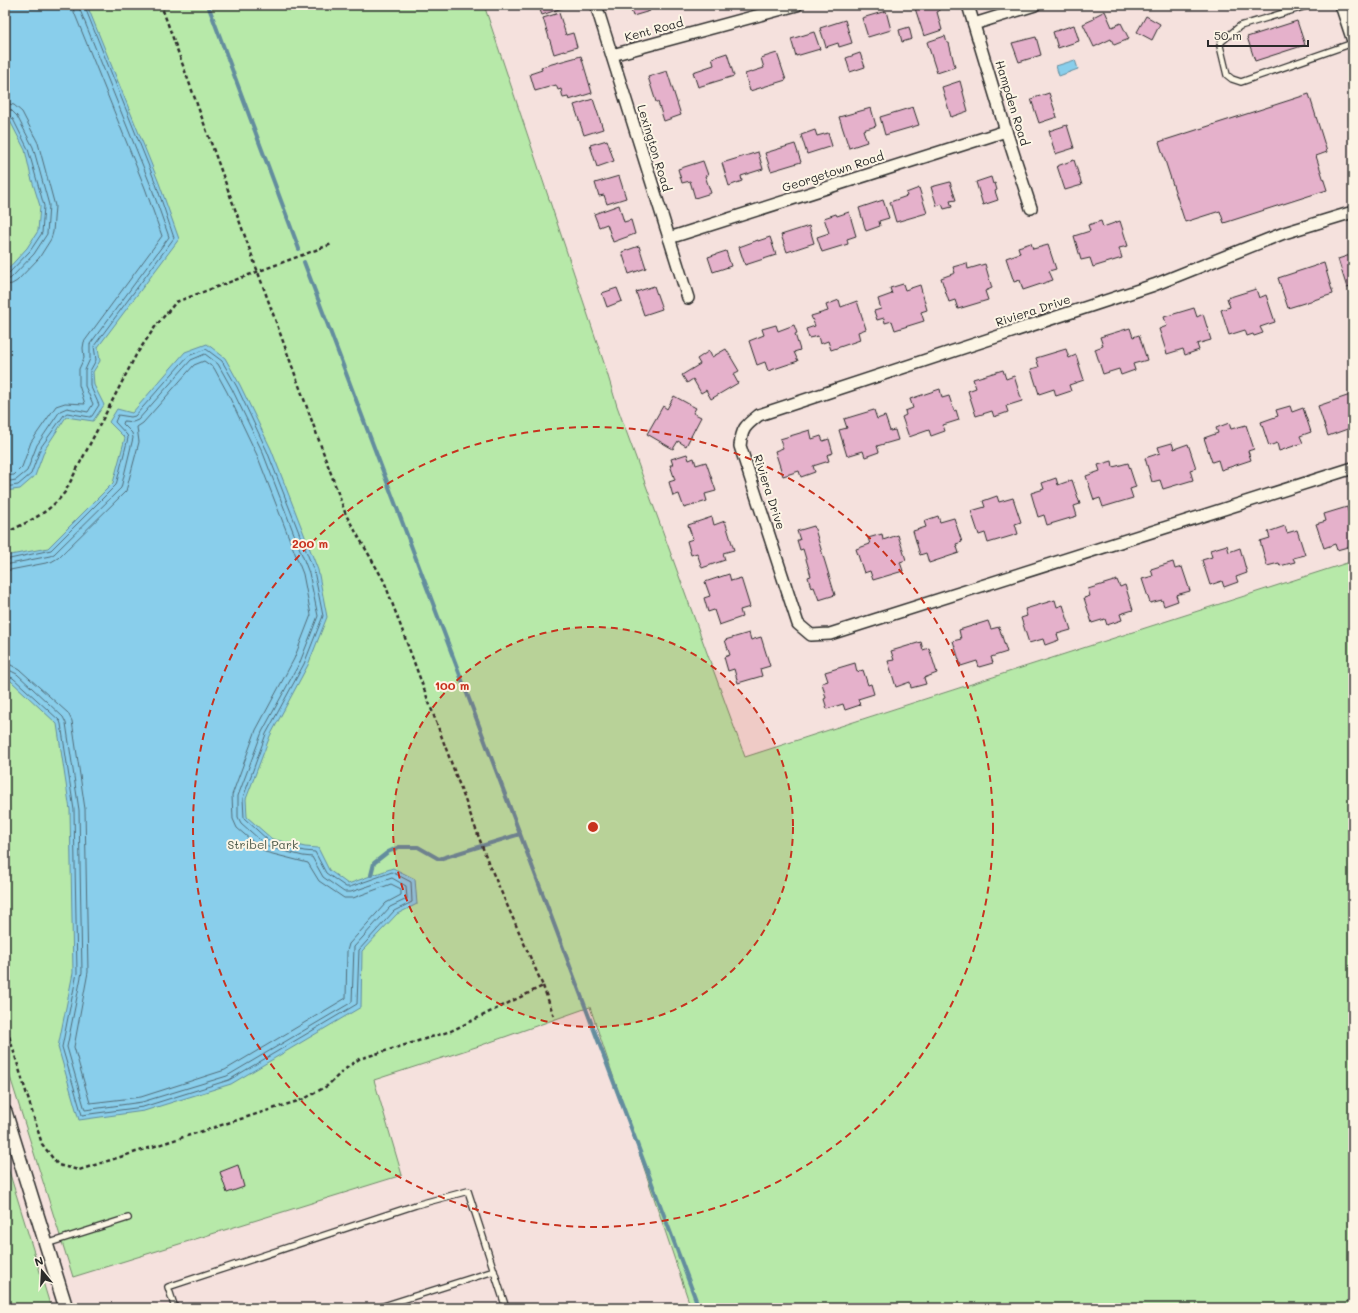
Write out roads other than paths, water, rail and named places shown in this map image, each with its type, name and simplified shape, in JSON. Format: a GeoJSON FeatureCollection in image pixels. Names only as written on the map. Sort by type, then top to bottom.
{"type":"FeatureCollection","features":[{"type":"Feature","properties":{"kind":"street","name":"Lexington Road"},"geometry":{"type":"LineString","coordinates":[[596,5],[688,298]]}},
{"type":"Feature","properties":{"kind":"street","name":"Kent Road"},"geometry":{"type":"LineString","coordinates":[[612,55],[783,7],[797,5]]}},
{"type":"Feature","properties":{"kind":"street","name":"Hampden Road"},"geometry":{"type":"LineString","coordinates":[[968,5],[1006,131],[1032,208]]}},
{"type":"Feature","properties":{"kind":"street"},"geometry":{"type":"LineString","coordinates":[[974,24],[1035,5]]}},
{"type":"Feature","properties":{"kind":"street"},"geometry":{"type":"LineString","coordinates":[[1342,5],[1353,38]]}},
{"type":"Feature","properties":{"kind":"street","name":"Georgetown Road"},"geometry":{"type":"LineString","coordinates":[[669,238],[1006,131]]}},
{"type":"Feature","properties":{"kind":"street","name":"Riviera Drive"},"geometry":{"type":"LineString","coordinates":[[1353,212],[1284,233],[1154,285],[759,415],[749,422],[742,432],[740,446],[798,624],[811,635],[830,634],[1353,468]]}},
{"type":"Feature","properties":{"kind":"street"},"geometry":{"type":"LineString","coordinates":[[5,1112],[66,1308]]}},
{"type":"Feature","properties":{"kind":"lane"},"geometry":{"type":"LineString","coordinates":[[1310,5],[1240,26],[1221,42],[1220,46],[1227,75],[1232,79],[1241,82],[1353,43]]}},
{"type":"Feature","properties":{"kind":"lane"},"geometry":{"type":"LineString","coordinates":[[175,1308],[168,1287],[409,1208],[468,1191],[506,1308]]}},
{"type":"Feature","properties":{"kind":"lane"},"geometry":{"type":"LineString","coordinates":[[46,1244],[128,1218]]}},
{"type":"Feature","properties":{"kind":"lane"},"geometry":{"type":"LineString","coordinates":[[377,1308],[494,1271]]}},
{"type":"Feature","properties":{"kind":"water"},"geometry":{"type":"Polygon","coordinates":[[[5,5],[87,5],[159,183],[179,239],[98,347],[100,361],[93,372],[94,385],[104,405],[93,421],[66,417],[45,449],[35,476],[20,489],[5,491],[5,272],[27,248],[38,231],[40,206],[25,150],[10,121],[5,117],[5,5]]]}},
{"type":"Feature","properties":{"kind":"water"},"geometry":{"type":"Polygon","coordinates":[[[1075,60],[1078,69],[1059,76],[1056,66],[1075,60]]]}},
{"type":"Feature","properties":{"kind":"water"},"geometry":{"type":"Polygon","coordinates":[[[207,344],[225,358],[240,385],[271,449],[318,570],[327,617],[308,665],[270,736],[246,799],[247,817],[272,839],[305,847],[318,848],[329,870],[348,884],[393,868],[415,879],[417,904],[397,914],[362,951],[361,1007],[231,1084],[144,1111],[79,1120],[58,1047],[73,973],[70,810],[57,724],[11,681],[5,678],[5,556],[48,548],[113,483],[125,438],[109,422],[117,409],[132,413],[185,352],[207,344]]]}},
{"type":"Feature","properties":{"kind":"waterway"},"geometry":{"type":"LineString","coordinates":[[208,5],[299,249]]}},
{"type":"Feature","properties":{"kind":"waterway"},"geometry":{"type":"LineString","coordinates":[[304,262],[699,1308]]}},
{"type":"Feature","properties":{"kind":"waterway"},"geometry":{"type":"LineString","coordinates":[[371,875],[374,863],[388,852],[399,847],[418,847],[439,859],[520,834]]}},
{"type":"Feature","properties":{"kind":"park label","name":"Stribel Park"},"geometry":{"type":"Point","coordinates":[263,845]}}]}
